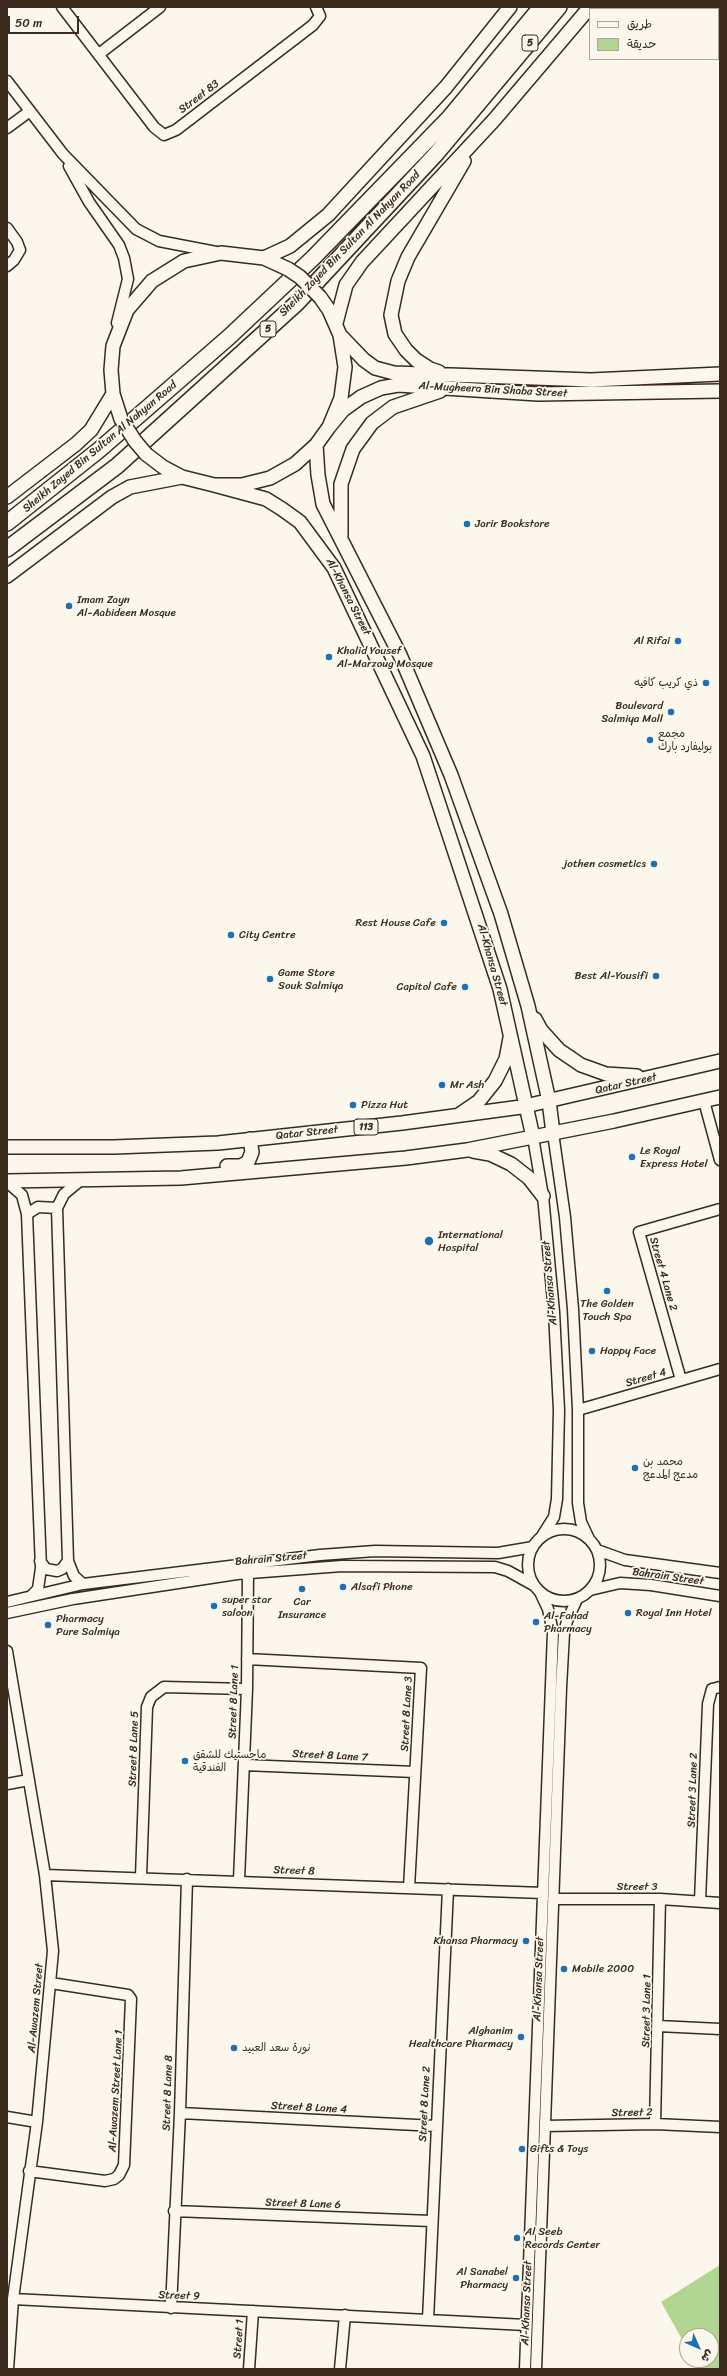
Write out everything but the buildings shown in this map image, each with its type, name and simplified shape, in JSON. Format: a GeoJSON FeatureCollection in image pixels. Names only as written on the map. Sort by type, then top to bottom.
{"type":"FeatureCollection","features":[{"type":"Feature","properties":{"kind":"highway","name":"Sheikh Zayed Bin Sultan Al Nahyan Road"},"geometry":{"type":"LineString","coordinates":[[7,523],[99,450],[229,337],[314,258],[449,118],[541,7]]}},
{"type":"Feature","properties":{"kind":"highway","name":"Sheikh Zayed Bin Sultan Al Nahyan Road"},"geometry":{"type":"LineString","coordinates":[[7,549],[117,466],[297,303],[436,154],[559,7]]}},
{"type":"Feature","properties":{"kind":"main road"},"geometry":{"type":"LineString","coordinates":[[264,258],[290,246],[328,215],[442,93],[510,7]]}},
{"type":"Feature","properties":{"kind":"main road"},"geometry":{"type":"LineString","coordinates":[[338,329],[346,285],[362,262],[494,120],[589,8]]}},
{"type":"Feature","properties":{"kind":"main road"},"geometry":{"type":"LineString","coordinates":[[450,375],[430,369],[416,360],[406,350],[395,334],[391,315],[398,281],[408,257],[444,193],[494,120]]}},
{"type":"Feature","properties":{"kind":"main road"},"geometry":{"type":"LineString","coordinates":[[221,253],[264,258],[288,269],[305,282],[320,297],[338,329],[345,367],[341,398],[329,427],[316,445],[295,464],[270,478],[242,485],[214,485],[182,477],[163,467],[146,454],[135,441],[121,419],[113,394],[111,370],[113,346],[127,310],[152,281],[184,261],[221,253]]}},
{"type":"Feature","properties":{"kind":"main road","name":"Al-Mugheera Bin Shaba Street"},"geometry":{"type":"LineString","coordinates":[[338,329],[354,352],[375,368],[394,373],[591,380],[720,374]]}},
{"type":"Feature","properties":{"kind":"main road","name":"Al-Mugheera Bin Shaba Street"},"geometry":{"type":"LineString","coordinates":[[329,427],[343,410],[362,397],[381,388],[398,385],[538,394],[720,390]]}},
{"type":"Feature","properties":{"kind":"main road"},"geometry":{"type":"LineString","coordinates":[[341,536],[341,484],[352,449],[372,423],[393,407],[424,395],[457,388]]}},
{"type":"Feature","properties":{"kind":"main road"},"geometry":{"type":"LineString","coordinates":[[7,497],[55,462],[81,440],[90,430],[113,394]]}},
{"type":"Feature","properties":{"kind":"main road","name":"Al-Khansa Street"},"geometry":{"type":"LineString","coordinates":[[316,445],[318,475],[323,504],[341,536],[400,655],[451,775],[501,914],[528,1006],[549,1101],[553,1133]]}},
{"type":"Feature","properties":{"kind":"main road"},"geometry":{"type":"LineString","coordinates":[[7,576],[112,497],[130,487],[182,477]]}},
{"type":"Feature","properties":{"kind":"main road","name":"Al-Khansa Street"},"geometry":{"type":"LineString","coordinates":[[214,485],[266,499],[282,509],[300,522],[334,568],[423,756],[479,920],[500,989],[533,1137]]}},
{"type":"Feature","properties":{"kind":"main road"},"geometry":{"type":"LineString","coordinates":[[528,1006],[541,1030],[558,1050],[580,1065],[606,1074],[632,1077],[661,1076]]}},
{"type":"Feature","properties":{"kind":"main road"},"geometry":{"type":"LineString","coordinates":[[458,1116],[479,1101],[495,1082],[506,1059],[511,1034]]}},
{"type":"Feature","properties":{"kind":"main road","name":"Qatar Street"},"geometry":{"type":"LineString","coordinates":[[7,1147],[164,1146],[218,1143],[250,1138],[302,1134],[458,1116],[527,1106],[661,1076],[720,1061]]}},
{"type":"Feature","properties":{"kind":"main road"},"geometry":{"type":"LineString","coordinates":[[7,1181],[181,1178],[406,1158],[467,1150],[720,1097]]}},
{"type":"Feature","properties":{"kind":"main road"},"geometry":{"type":"LineString","coordinates":[[181,1178],[194,1168],[241,1166],[248,1162],[251,1156],[250,1138]]}},
{"type":"Feature","properties":{"kind":"main road"},"geometry":{"type":"LineString","coordinates":[[467,1150],[490,1154],[511,1164],[529,1178],[543,1196]]}},
{"type":"Feature","properties":{"kind":"street","name":"Street 83"},"geometry":{"type":"LineString","coordinates":[[62,7],[154,127],[164,135],[176,130],[313,25],[320,16],[316,7]]}},
{"type":"Feature","properties":{"kind":"street"},"geometry":{"type":"LineString","coordinates":[[99,54],[160,7]]}},
{"type":"Feature","properties":{"kind":"street"},"geometry":{"type":"LineString","coordinates":[[7,81],[63,154],[136,229],[159,241],[187,248],[221,253]]}},
{"type":"Feature","properties":{"kind":"street"},"geometry":{"type":"LineString","coordinates":[[7,128],[30,111]]}},
{"type":"Feature","properties":{"kind":"street"},"geometry":{"type":"LineString","coordinates":[[63,154],[89,202],[119,245],[124,258],[128,280],[113,346]]}},
{"type":"Feature","properties":{"kind":"street"},"geometry":{"type":"LineString","coordinates":[[7,228],[17,242],[20,250],[14,260],[7,266]]}},
{"type":"Feature","properties":{"kind":"street"},"geometry":{"type":"LineString","coordinates":[[704,1101],[720,1160]]}},
{"type":"Feature","properties":{"kind":"street","name":"Al-Khansa Street"},"geometry":{"type":"LineString","coordinates":[[553,1133],[565,1217],[578,1410],[578,1503],[581,1522],[589,1539]]}},
{"type":"Feature","properties":{"kind":"street","name":"Al-Khansa Street"},"geometry":{"type":"LineString","coordinates":[[533,1137],[543,1196],[554,1312],[559,1410],[559,1468],[557,1499],[554,1517],[542,1536]]}},
{"type":"Feature","properties":{"kind":"street"},"geometry":{"type":"LineString","coordinates":[[83,1179],[69,1188],[57,1208],[68,1561],[74,1576],[83,1584]]}},
{"type":"Feature","properties":{"kind":"street"},"geometry":{"type":"LineString","coordinates":[[7,1181],[22,1195],[27,1214],[40,1561],[38,1588],[31,1596]]}},
{"type":"Feature","properties":{"kind":"street"},"geometry":{"type":"LineString","coordinates":[[27,1214],[38,1207],[57,1208]]}},
{"type":"Feature","properties":{"kind":"street","name":"Street 4 Lane 2"},"geometry":{"type":"LineString","coordinates":[[682,1380],[639,1232],[720,1209]]}},
{"type":"Feature","properties":{"kind":"street","name":"Street 4"},"geometry":{"type":"LineString","coordinates":[[578,1410],[720,1369]]}},
{"type":"Feature","properties":{"kind":"street"},"geometry":{"type":"LineString","coordinates":[[571,1529],[589,1539],[597,1550],[599,1571],[590,1590],[577,1598],[557,1600],[537,1589],[528,1567],[533,1546],[542,1536],[556,1530],[571,1529]]}},
{"type":"Feature","properties":{"kind":"street","name":"Bahrain Street"},"geometry":{"type":"LineString","coordinates":[[7,1602],[83,1584],[320,1555],[375,1551],[498,1553],[533,1546]]}},
{"type":"Feature","properties":{"kind":"street","name":"Bahrain Street"},"geometry":{"type":"LineString","coordinates":[[597,1550],[625,1560],[720,1574]]}},
{"type":"Feature","properties":{"kind":"street"},"geometry":{"type":"LineString","coordinates":[[40,1561],[42,1566],[51,1571],[62,1569],[68,1561]]}},
{"type":"Feature","properties":{"kind":"street","name":"Bahrain Street"},"geometry":{"type":"LineString","coordinates":[[7,1613],[109,1593],[248,1573],[342,1566],[495,1567],[508,1571],[537,1589]]}},
{"type":"Feature","properties":{"kind":"street","name":"Street 8 Lane 1"},"geometry":{"type":"LineString","coordinates":[[239,1880],[244,1764],[248,1573]]}},
{"type":"Feature","properties":{"kind":"street","name":"Bahrain Street"},"geometry":{"type":"LineString","coordinates":[[590,1590],[620,1583],[651,1585],[720,1596]]}},
{"type":"Feature","properties":{"kind":"street","name":"Al-Khansa Street"},"geometry":{"type":"LineString","coordinates":[[525,2369],[553,1632],[548,1609],[537,1589]]}},
{"type":"Feature","properties":{"kind":"street","name":"Al-Khansa Street"},"geometry":{"type":"LineString","coordinates":[[536,2369],[564,1634],[567,1620],[577,1598]]}},
{"type":"Feature","properties":{"kind":"street","name":"Al-Awazem Street"},"geometry":{"type":"LineString","coordinates":[[7,1651],[11,1697],[29,1780],[45,1875],[53,1951],[37,2122],[29,2171],[13,2299],[8,2369]]}},
{"type":"Feature","properties":{"kind":"street","name":"Street 8 Lane 3"},"geometry":{"type":"LineString","coordinates":[[247,1659],[421,1668],[409,1888]]}},
{"type":"Feature","properties":{"kind":"street","name":"Street 8 Lane 5"},"geometry":{"type":"LineString","coordinates":[[141,1877],[147,1708],[151,1697],[159,1689],[170,1687],[246,1689]]}},
{"type":"Feature","properties":{"kind":"street","name":"Street 3 Lane 2"},"geometry":{"type":"LineString","coordinates":[[700,1901],[708,1704],[712,1689],[720,1687]]}},
{"type":"Feature","properties":{"kind":"street","name":"Street 8 Lane 7"},"geometry":{"type":"LineString","coordinates":[[244,1764],[415,1772]]}},
{"type":"Feature","properties":{"kind":"street"},"geometry":{"type":"LineString","coordinates":[[7,1784],[29,1780]]}},
{"type":"Feature","properties":{"kind":"street","name":"Street 8"},"geometry":{"type":"LineString","coordinates":[[45,1875],[239,1880],[543,1893]]}},
{"type":"Feature","properties":{"kind":"street","name":"Street 8 Lane 8"},"geometry":{"type":"LineString","coordinates":[[171,2308],[174,2210],[180,2113],[187,1879]]}},
{"type":"Feature","properties":{"kind":"street","name":"Street 8 Lane 2"},"geometry":{"type":"LineString","coordinates":[[428,2320],[431,2221],[448,1889]]}},
{"type":"Feature","properties":{"kind":"street","name":"Street 3"},"geometry":{"type":"LineString","coordinates":[[554,1899],[660,1899],[720,1903]]}},
{"type":"Feature","properties":{"kind":"street","name":"Street 3 Lane 1"},"geometry":{"type":"LineString","coordinates":[[655,2124],[660,1899]]}},
{"type":"Feature","properties":{"kind":"street","name":"Al-Awazem Street Lane 1"},"geometry":{"type":"LineString","coordinates":[[29,2171],[105,2181],[114,2179],[124,2165],[131,1999],[128,1995],[51,1983]]}},
{"type":"Feature","properties":{"kind":"street"},"geometry":{"type":"LineString","coordinates":[[658,2026],[720,2029]]}},
{"type":"Feature","properties":{"kind":"street","name":"Street 8 Lane 4"},"geometry":{"type":"LineString","coordinates":[[180,2113],[436,2126]]}},
{"type":"Feature","properties":{"kind":"street"},"geometry":{"type":"LineString","coordinates":[[7,2116],[37,2122]]}},
{"type":"Feature","properties":{"kind":"street","name":"Street 2"},"geometry":{"type":"LineString","coordinates":[[545,2126],[655,2124],[720,2127]]}},
{"type":"Feature","properties":{"kind":"street","name":"Street 8 Lane 6"},"geometry":{"type":"LineString","coordinates":[[174,2210],[431,2221]]}},
{"type":"Feature","properties":{"kind":"street","name":"Street 9"},"geometry":{"type":"LineString","coordinates":[[13,2299],[526,2325]]}},
{"type":"Feature","properties":{"kind":"street","name":"Street 1"},"geometry":{"type":"LineString","coordinates":[[249,2369],[253,2310]]}},
{"type":"Feature","properties":{"kind":"street"},"geometry":{"type":"LineString","coordinates":[[340,2369],[345,2315]]}},
{"type":"Feature","properties":{"kind":"green space"},"geometry":{"type":"Polygon","coordinates":[[[720,2265],[720,2369],[698,2368],[719,2368],[719,2328],[679,2328],[679,2334],[661,2302],[720,2265]]]}},
{"type":"Feature","properties":{"kind":"place","name":"Jarir Bookstore"},"geometry":{"type":"Point","coordinates":[467,524]}},
{"type":"Feature","properties":{"kind":"place","name":"Imam Zayn Al-Aabideen Mosque"},"geometry":{"type":"Point","coordinates":[69,606]}},
{"type":"Feature","properties":{"kind":"place","name":"Al Rifai"},"geometry":{"type":"Point","coordinates":[678,641]}},
{"type":"Feature","properties":{"kind":"place","name":"Khalid Yousef Al-Marzoug Mosque"},"geometry":{"type":"Point","coordinates":[329,657]}},
{"type":"Feature","properties":{"kind":"place","name":"ذي كريب كافيه"},"geometry":{"type":"Point","coordinates":[706,683]}},
{"type":"Feature","properties":{"kind":"place","name":"Boulevard Salmiya Mall"},"geometry":{"type":"Point","coordinates":[671,712]}},
{"type":"Feature","properties":{"kind":"place","name":"مجمع بوليفارد بارك"},"geometry":{"type":"Point","coordinates":[650,740]}},
{"type":"Feature","properties":{"kind":"place","name":"jothen cosmetics"},"geometry":{"type":"Point","coordinates":[654,864]}},
{"type":"Feature","properties":{"kind":"place","name":"Rest House Cafe"},"geometry":{"type":"Point","coordinates":[444,923]}},
{"type":"Feature","properties":{"kind":"place","name":"City Centre"},"geometry":{"type":"Point","coordinates":[231,935]}},
{"type":"Feature","properties":{"kind":"place","name":"Best Al-Yousifi"},"geometry":{"type":"Point","coordinates":[656,976]}},
{"type":"Feature","properties":{"kind":"place","name":"Game Store Souk Salmiya"},"geometry":{"type":"Point","coordinates":[270,979]}},
{"type":"Feature","properties":{"kind":"place","name":"Capitol Cafe"},"geometry":{"type":"Point","coordinates":[465,987]}},
{"type":"Feature","properties":{"kind":"place","name":"Mr Ash"},"geometry":{"type":"Point","coordinates":[442,1085]}},
{"type":"Feature","properties":{"kind":"place","name":"Pizza Hut"},"geometry":{"type":"Point","coordinates":[353,1105]}},
{"type":"Feature","properties":{"kind":"place","name":"Le Royal Express Hotel"},"geometry":{"type":"Point","coordinates":[632,1157]}},
{"type":"Feature","properties":{"kind":"place","name":"International Hospital"},"geometry":{"type":"Point","coordinates":[429,1241]}},
{"type":"Feature","properties":{"kind":"place","name":"The Golden Touch Spa"},"geometry":{"type":"Point","coordinates":[607,1291]}},
{"type":"Feature","properties":{"kind":"place","name":"Happy Face"},"geometry":{"type":"Point","coordinates":[592,1351]}},
{"type":"Feature","properties":{"kind":"place","name":"محمد بن مدعج المدعج"},"geometry":{"type":"Point","coordinates":[635,1468]}},
{"type":"Feature","properties":{"kind":"place","name":"Alsafi Phone"},"geometry":{"type":"Point","coordinates":[343,1587]}},
{"type":"Feature","properties":{"kind":"place","name":"Car Insurance"},"geometry":{"type":"Point","coordinates":[302,1589]}},
{"type":"Feature","properties":{"kind":"place","name":"super star saloon"},"geometry":{"type":"Point","coordinates":[214,1606]}},
{"type":"Feature","properties":{"kind":"place","name":"Royal Inn Hotel"},"geometry":{"type":"Point","coordinates":[628,1613]}},
{"type":"Feature","properties":{"kind":"place","name":"Al-Fahad Pharmacy"},"geometry":{"type":"Point","coordinates":[536,1622]}},
{"type":"Feature","properties":{"kind":"place","name":"Pharmacy Pure Salmiya"},"geometry":{"type":"Point","coordinates":[48,1625]}},
{"type":"Feature","properties":{"kind":"place","name":"ماجستيك للشقق الفندقية"},"geometry":{"type":"Point","coordinates":[185,1761]}},
{"type":"Feature","properties":{"kind":"place","name":"Khansa Pharmacy"},"geometry":{"type":"Point","coordinates":[526,1941]}},
{"type":"Feature","properties":{"kind":"place","name":"Mobile 2000"},"geometry":{"type":"Point","coordinates":[564,1969]}},
{"type":"Feature","properties":{"kind":"place","name":"Alghanim Healthcare Pharmacy"},"geometry":{"type":"Point","coordinates":[521,2037]}},
{"type":"Feature","properties":{"kind":"place","name":"نورة سعد العبيد"},"geometry":{"type":"Point","coordinates":[234,2048]}},
{"type":"Feature","properties":{"kind":"place","name":"Gifts & Toys"},"geometry":{"type":"Point","coordinates":[522,2149]}},
{"type":"Feature","properties":{"kind":"place","name":"Al Seeb Records Center"},"geometry":{"type":"Point","coordinates":[517,2238]}},
{"type":"Feature","properties":{"kind":"place","name":"Al Sanabel Pharmacy"},"geometry":{"type":"Point","coordinates":[516,2278]}}]}
